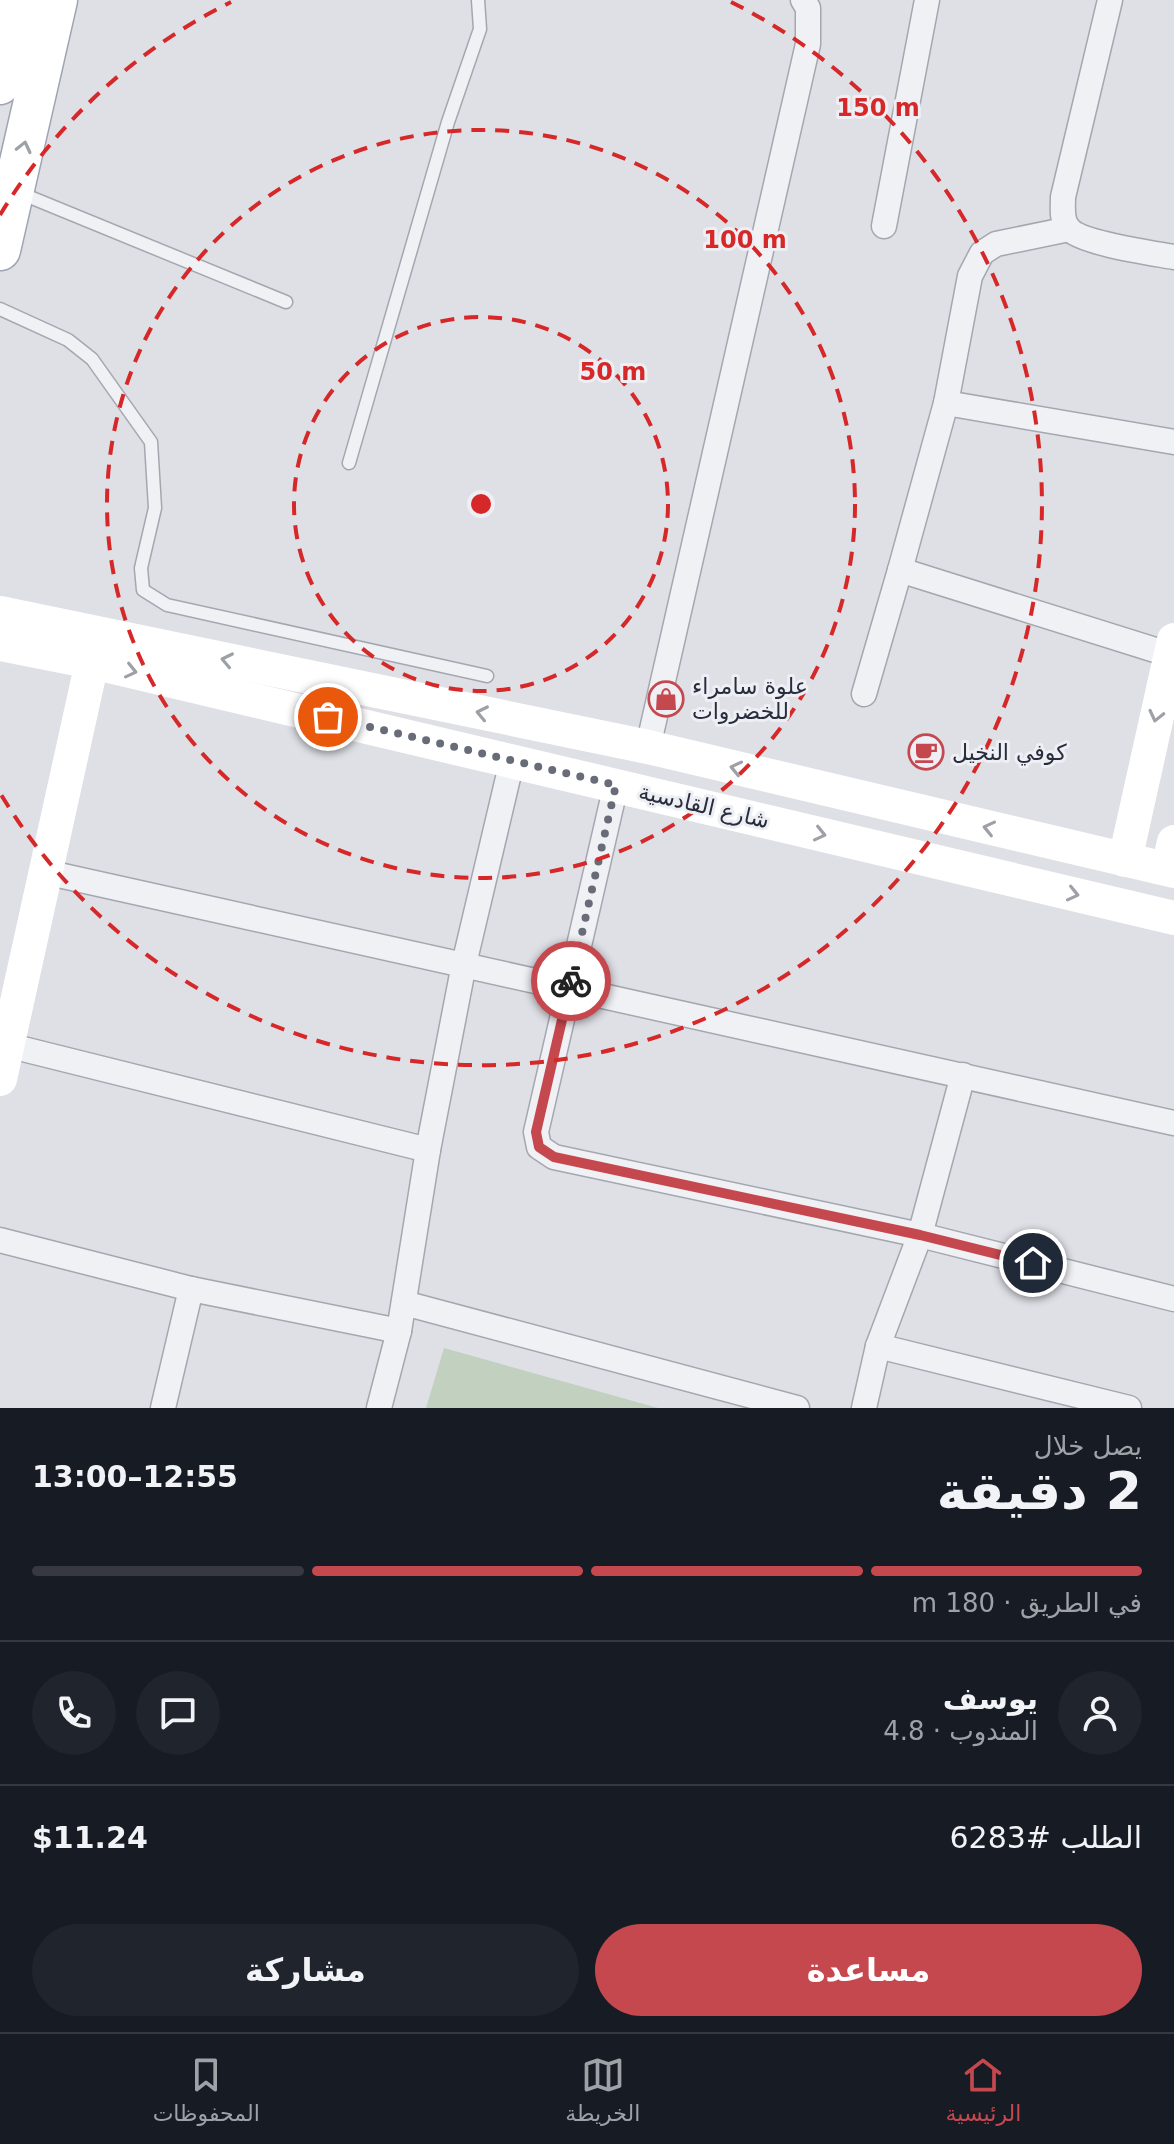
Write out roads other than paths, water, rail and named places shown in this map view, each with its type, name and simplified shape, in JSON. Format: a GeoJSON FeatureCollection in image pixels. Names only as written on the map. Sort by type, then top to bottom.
{"type":"FeatureCollection","features":[{"type":"Feature","properties":{"kind":"main road"},"geometry":{"type":"LineString","coordinates":[[0,84],[18,0]]}},
{"type":"Feature","properties":{"kind":"main road"},"geometry":{"type":"LineString","coordinates":[[0,250],[57,0]]}},
{"type":"Feature","properties":{"kind":"main road","name":"شارع القادسية"},"geometry":{"type":"LineString","coordinates":[[0,613],[648,747],[1125,860],[1172,861]]}},
{"type":"Feature","properties":{"kind":"main road","name":"شارع القادسية"},"geometry":{"type":"LineString","coordinates":[[0,644],[92,662],[1174,918]]}},
{"type":"Feature","properties":{"kind":"main road"},"geometry":{"type":"LineString","coordinates":[[1125,860],[1172,648]]}},
{"type":"Feature","properties":{"kind":"main road"},"geometry":{"type":"LineString","coordinates":[[0,1079],[92,662]]}},
{"type":"Feature","properties":{"kind":"street"},"geometry":{"type":"LineString","coordinates":[[884,226],[927,0]]}},
{"type":"Feature","properties":{"kind":"street"},"geometry":{"type":"LineString","coordinates":[[1110,0],[1063,197],[1062,216],[1069,229],[1082,238],[1174,257]]}},
{"type":"Feature","properties":{"kind":"street"},"geometry":{"type":"LineString","coordinates":[[648,747],[808,44],[807,3]]}},
{"type":"Feature","properties":{"kind":"street"},"geometry":{"type":"LineString","coordinates":[[864,694],[946,403],[970,276],[982,253],[996,244],[1069,229]]}},
{"type":"Feature","properties":{"kind":"street"},"geometry":{"type":"LineString","coordinates":[[946,403],[1174,442]]}},
{"type":"Feature","properties":{"kind":"street"},"geometry":{"type":"LineString","coordinates":[[900,570],[1172,648]]}},
{"type":"Feature","properties":{"kind":"street"},"geometry":{"type":"LineString","coordinates":[[379,1408],[399,1331],[428,1150],[464,964],[512,761]]}},
{"type":"Feature","properties":{"kind":"street"},"geometry":{"type":"LineString","coordinates":[[616,785],[536,1132],[539,1147],[554,1157],[920,1235],[1174,1299]]}},
{"type":"Feature","properties":{"kind":"street"},"geometry":{"type":"LineString","coordinates":[[45,872],[1174,1123]]}},
{"type":"Feature","properties":{"kind":"street"},"geometry":{"type":"LineString","coordinates":[[7,1045],[428,1150]]}},
{"type":"Feature","properties":{"kind":"street"},"geometry":{"type":"LineString","coordinates":[[864,1408],[878,1346],[920,1235],[963,1075]]}},
{"type":"Feature","properties":{"kind":"street"},"geometry":{"type":"LineString","coordinates":[[0,1240],[191,1289],[399,1331]]}},
{"type":"Feature","properties":{"kind":"street"},"geometry":{"type":"LineString","coordinates":[[163,1408],[191,1289]]}},
{"type":"Feature","properties":{"kind":"street"},"geometry":{"type":"LineString","coordinates":[[404,1303],[797,1408]]}},
{"type":"Feature","properties":{"kind":"street"},"geometry":{"type":"LineString","coordinates":[[878,1346],[1129,1408]]}},
{"type":"Feature","properties":{"kind":"lane"},"geometry":{"type":"LineString","coordinates":[[349,463],[448,122],[480,29],[478,0]]}},
{"type":"Feature","properties":{"kind":"lane"},"geometry":{"type":"LineString","coordinates":[[14,190],[286,302]]}},
{"type":"Feature","properties":{"kind":"lane"},"geometry":{"type":"LineString","coordinates":[[0,309],[68,340],[92,359],[151,442],[155,508],[141,568],[143,590],[154,599],[167,605],[487,676]]}},
{"type":"Feature","properties":{"kind":"place","name":"علوة سامراء للخضروات"},"geometry":{"type":"Point","coordinates":[666,699]}},
{"type":"Feature","properties":{"kind":"place","name":"كوفي النخيل"},"geometry":{"type":"Point","coordinates":[926,752]}}]}
